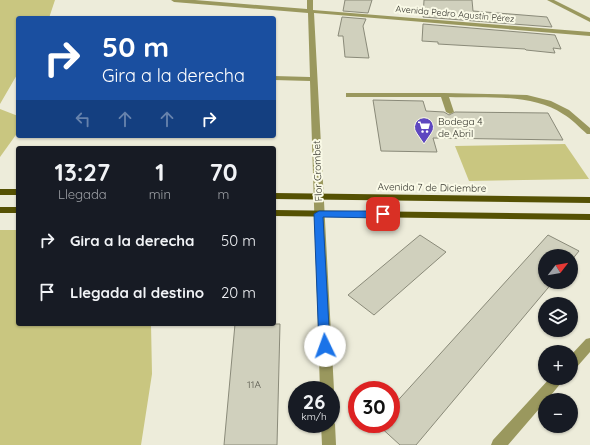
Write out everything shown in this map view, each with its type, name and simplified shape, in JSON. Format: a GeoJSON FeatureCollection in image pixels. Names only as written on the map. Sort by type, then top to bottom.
{"type":"FeatureCollection","features":[{"type":"Feature","properties":{"kind":"main road"},"geometry":{"type":"LineString","coordinates":[[0,192],[16,192]]}},
{"type":"Feature","properties":{"kind":"main road","name":"Avenida 7 de Diciembre"},"geometry":{"type":"LineString","coordinates":[[276,196],[590,200]]}},
{"type":"Feature","properties":{"kind":"main road"},"geometry":{"type":"LineString","coordinates":[[0,210],[16,210]]}},
{"type":"Feature","properties":{"kind":"main road"},"geometry":{"type":"LineString","coordinates":[[276,213],[590,217]]}},
{"type":"Feature","properties":{"kind":"street","name":"Avenida Pedro Agustín Pérez"},"geometry":{"type":"LineString","coordinates":[[174,0],[590,34]]}},
{"type":"Feature","properties":{"kind":"street","name":"Flor Crombet"},"geometry":{"type":"LineString","coordinates":[[310,0],[327,381]]}},
{"type":"Feature","properties":{"kind":"street"},"geometry":{"type":"LineString","coordinates":[[550,0],[590,20]]}},
{"type":"Feature","properties":{"kind":"street"},"geometry":{"type":"LineString","coordinates":[[276,78],[313,79]]}},
{"type":"Feature","properties":{"kind":"street"},"geometry":{"type":"LineString","coordinates":[[349,95],[527,97],[548,103],[566,112],[590,132]]}},
{"type":"Feature","properties":{"kind":"street"},"geometry":{"type":"LineString","coordinates":[[444,95],[450,112]]}},
{"type":"Feature","properties":{"kind":"street"},"geometry":{"type":"LineString","coordinates":[[578,356],[590,343]]}},
{"type":"Feature","properties":{"kind":"street"},"geometry":{"type":"LineString","coordinates":[[498,445],[552,385]]}},
{"type":"Feature","properties":{"kind":"street"},"geometry":{"type":"LineString","coordinates":[[328,433],[329,445]]}},
{"type":"Feature","properties":{"kind":"shaded area"},"geometry":{"type":"Polygon","coordinates":[[[0,0],[55,0],[50,16],[16,16],[16,76],[0,104],[0,0]]]}},
{"type":"Feature","properties":{"kind":"shaded area"},"geometry":{"type":"Polygon","coordinates":[[[0,109],[16,115],[16,135],[0,157],[0,109]]]}},
{"type":"Feature","properties":{"kind":"shaded area"},"geometry":{"type":"Polygon","coordinates":[[[565,144],[589,179],[469,181],[455,146],[565,144]]]}},
{"type":"Feature","properties":{"kind":"shaded area"},"geometry":{"type":"Polygon","coordinates":[[[0,230],[16,230],[16,326],[151,326],[152,374],[141,445],[0,445],[0,230]]]}},
{"type":"Feature","properties":{"kind":"building"},"geometry":{"type":"Polygon","coordinates":[[[345,0],[372,0],[368,13],[343,11],[345,0]]]}},
{"type":"Feature","properties":{"kind":"building"},"geometry":{"type":"Polygon","coordinates":[[[424,0],[472,0],[473,11],[547,17],[552,27],[423,17],[424,0]]]}},
{"type":"Feature","properties":{"kind":"building"},"geometry":{"type":"Polygon","coordinates":[[[342,17],[366,19],[363,26],[369,58],[345,57],[343,36],[338,36],[342,17]]]}},
{"type":"Feature","properties":{"kind":"building"},"geometry":{"type":"Polygon","coordinates":[[[423,24],[555,35],[561,49],[553,48],[555,53],[525,49],[438,44],[438,42],[422,41],[423,24]]]}},
{"type":"Feature","properties":{"kind":"building"},"geometry":{"type":"Polygon","coordinates":[[[373,100],[423,101],[426,111],[444,112],[449,115],[455,112],[548,113],[563,140],[433,138],[437,152],[381,151],[373,100]]]}},
{"type":"Feature","properties":{"kind":"building"},"geometry":{"type":"Polygon","coordinates":[[[420,235],[446,252],[374,315],[348,295],[420,235]]]}},
{"type":"Feature","properties":{"kind":"building"},"geometry":{"type":"Polygon","coordinates":[[[548,235],[575,249],[538,249],[538,289],[547,289],[540,297],[538,297],[538,300],[416,445],[400,445],[387,433],[400,433],[400,398],[548,235]]]}},
{"type":"Feature","properties":{"kind":"building"},"geometry":{"type":"Polygon","coordinates":[[[276,324],[280,324],[277,445],[224,445],[235,326],[276,326],[276,324]]]}},
{"type":"Feature","properties":{"kind":"place","name":"Bodega 4 de Abril"},"geometry":{"type":"Point","coordinates":[424,144]}},
{"type":"Feature","properties":{"kind":"route"},"geometry":{"type":"LineString","coordinates":[[325,346],[319,214],[383,214]]}}]}
